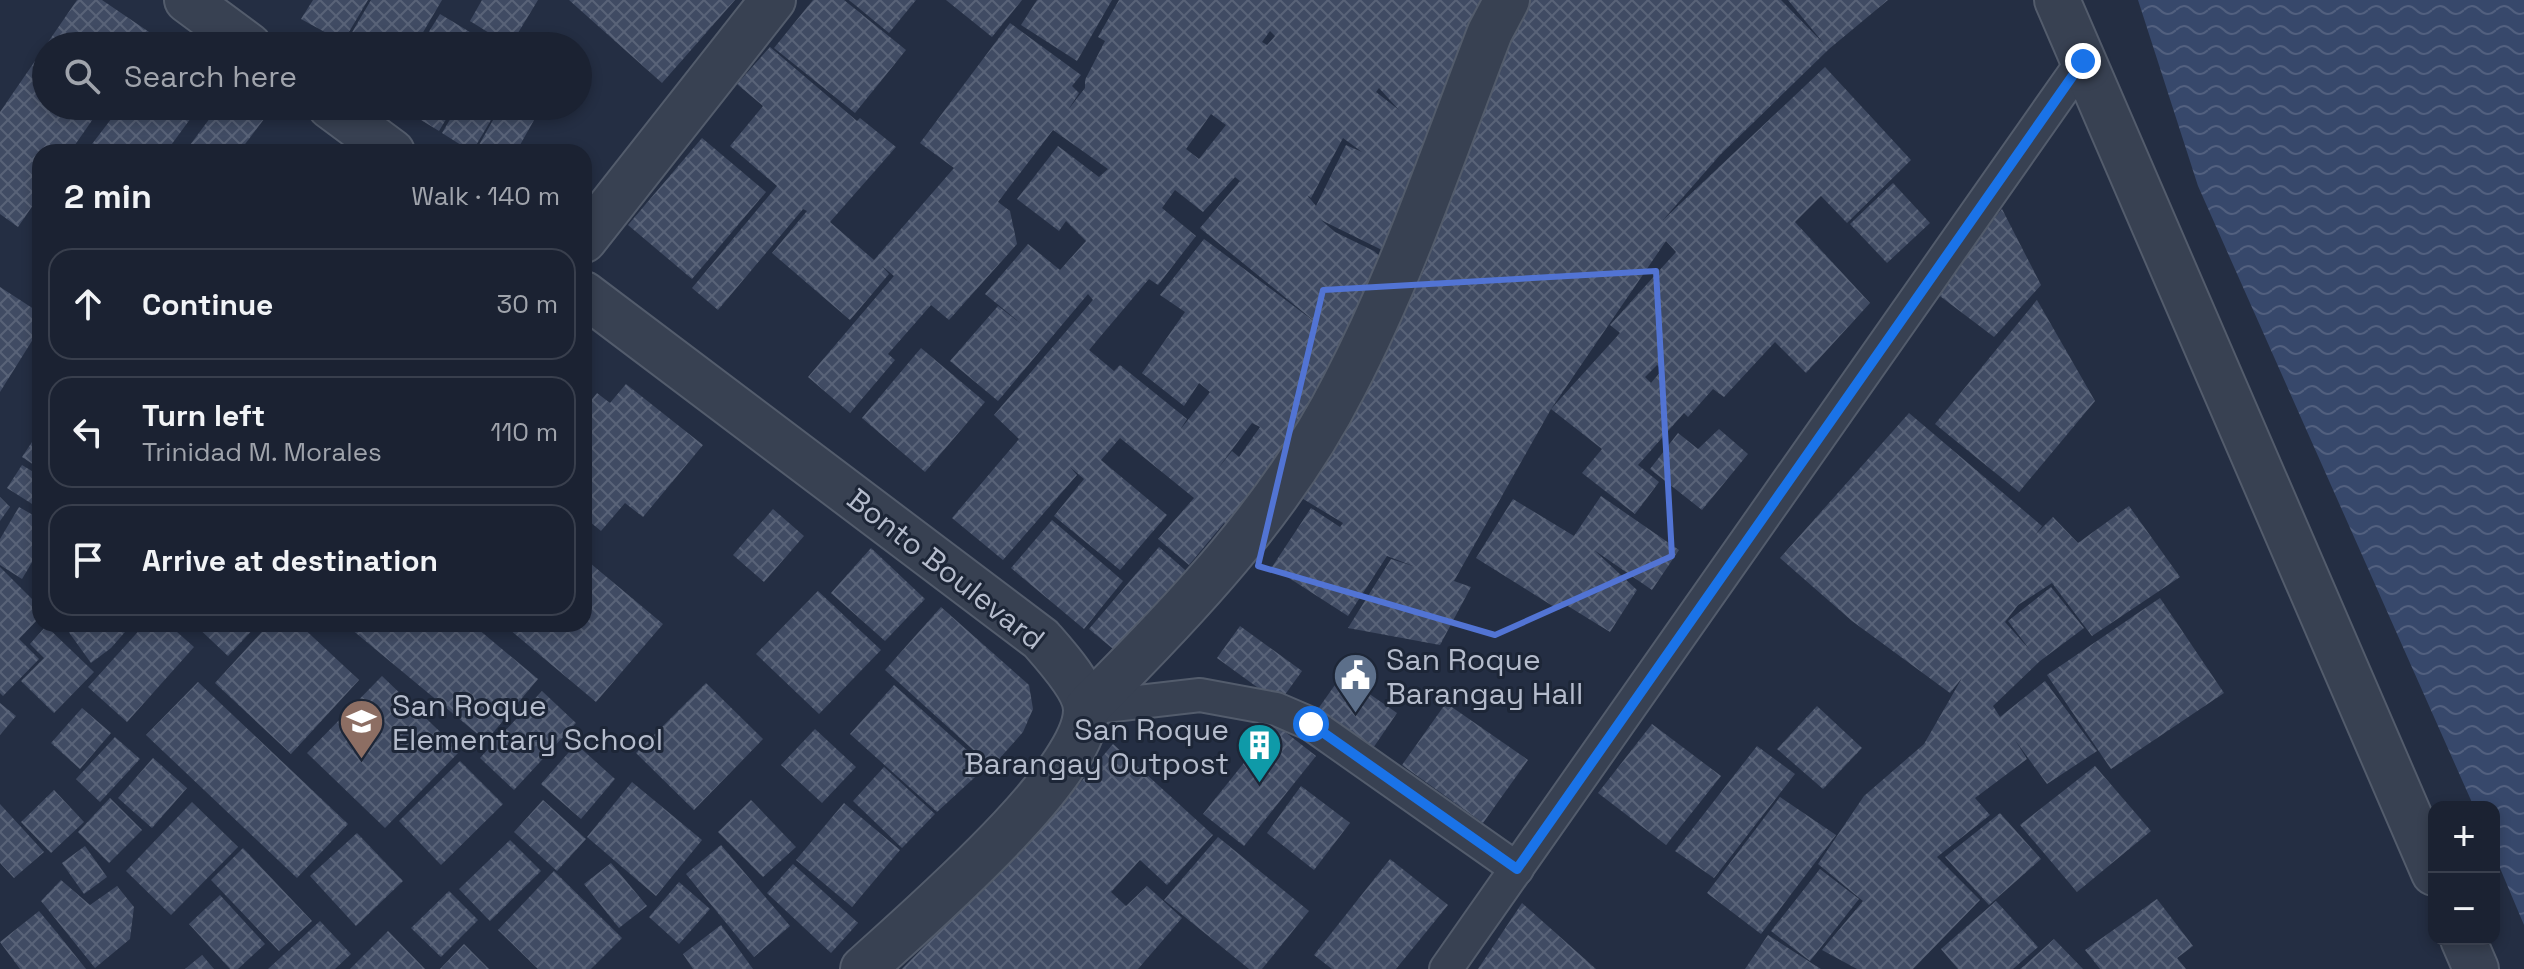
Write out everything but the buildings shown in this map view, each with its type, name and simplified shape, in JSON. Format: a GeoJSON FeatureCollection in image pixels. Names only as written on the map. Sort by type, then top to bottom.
{"type":"FeatureCollection","features":[{"type":"Feature","properties":{"kind":"street"},"geometry":{"type":"LineString","coordinates":[[187,0],[230,32]]}},
{"type":"Feature","properties":{"kind":"street"},"geometry":{"type":"LineString","coordinates":[[592,230],[773,0]]}},
{"type":"Feature","properties":{"kind":"street"},"geometry":{"type":"LineString","coordinates":[[863,969],[956,884],[1047,787],[1080,743],[1087,708],[1174,621],[1266,511],[1343,389],[1393,285],[1490,32],[1507,0]]}},
{"type":"Feature","properties":{"kind":"street"},"geometry":{"type":"LineString","coordinates":[[2057,0],[2428,859]]}},
{"type":"Feature","properties":{"kind":"street"},"geometry":{"type":"LineString","coordinates":[[349,120],[381,144]]}},
{"type":"Feature","properties":{"kind":"street","name":"Bonto Boulevard"},"geometry":{"type":"LineString","coordinates":[[592,300],[1041,639],[1066,667],[1087,708]]}},
{"type":"Feature","properties":{"kind":"street"},"geometry":{"type":"LineString","coordinates":[[2466,945],[2476,969]]}},
{"type":"Feature","properties":{"kind":"lane"},"geometry":{"type":"LineString","coordinates":[[1446,969],[2083,61]]}},
{"type":"Feature","properties":{"kind":"lane"},"geometry":{"type":"LineString","coordinates":[[1087,708],[1200,695],[1276,709],[1311,724],[1517,869]]}},
{"type":"Feature","properties":{"kind":"highlighted area"},"geometry":{"type":"Polygon","coordinates":[[[1656,271],[1672,556],[1495,635],[1258,566],[1323,290],[1656,271]]]}},
{"type":"Feature","properties":{"kind":"water"},"geometry":{"type":"Polygon","coordinates":[[[2138,0],[2524,0],[2524,925],[2500,868],[2500,801],[2471,801],[2198,186],[2138,0]]]}},
{"type":"Feature","properties":{"kind":"place","name":"San Roque Barangay Hall"},"geometry":{"type":"Point","coordinates":[1355,715]}},
{"type":"Feature","properties":{"kind":"place","name":"San Roque Elementary School"},"geometry":{"type":"Point","coordinates":[361,761]}},
{"type":"Feature","properties":{"kind":"place","name":"San Roque Barangay Outpost"},"geometry":{"type":"Point","coordinates":[1260,785]}},
{"type":"Feature","properties":{"kind":"route"},"geometry":{"type":"LineString","coordinates":[[1311,724],[1517,869],[2083,61]]}}]}
